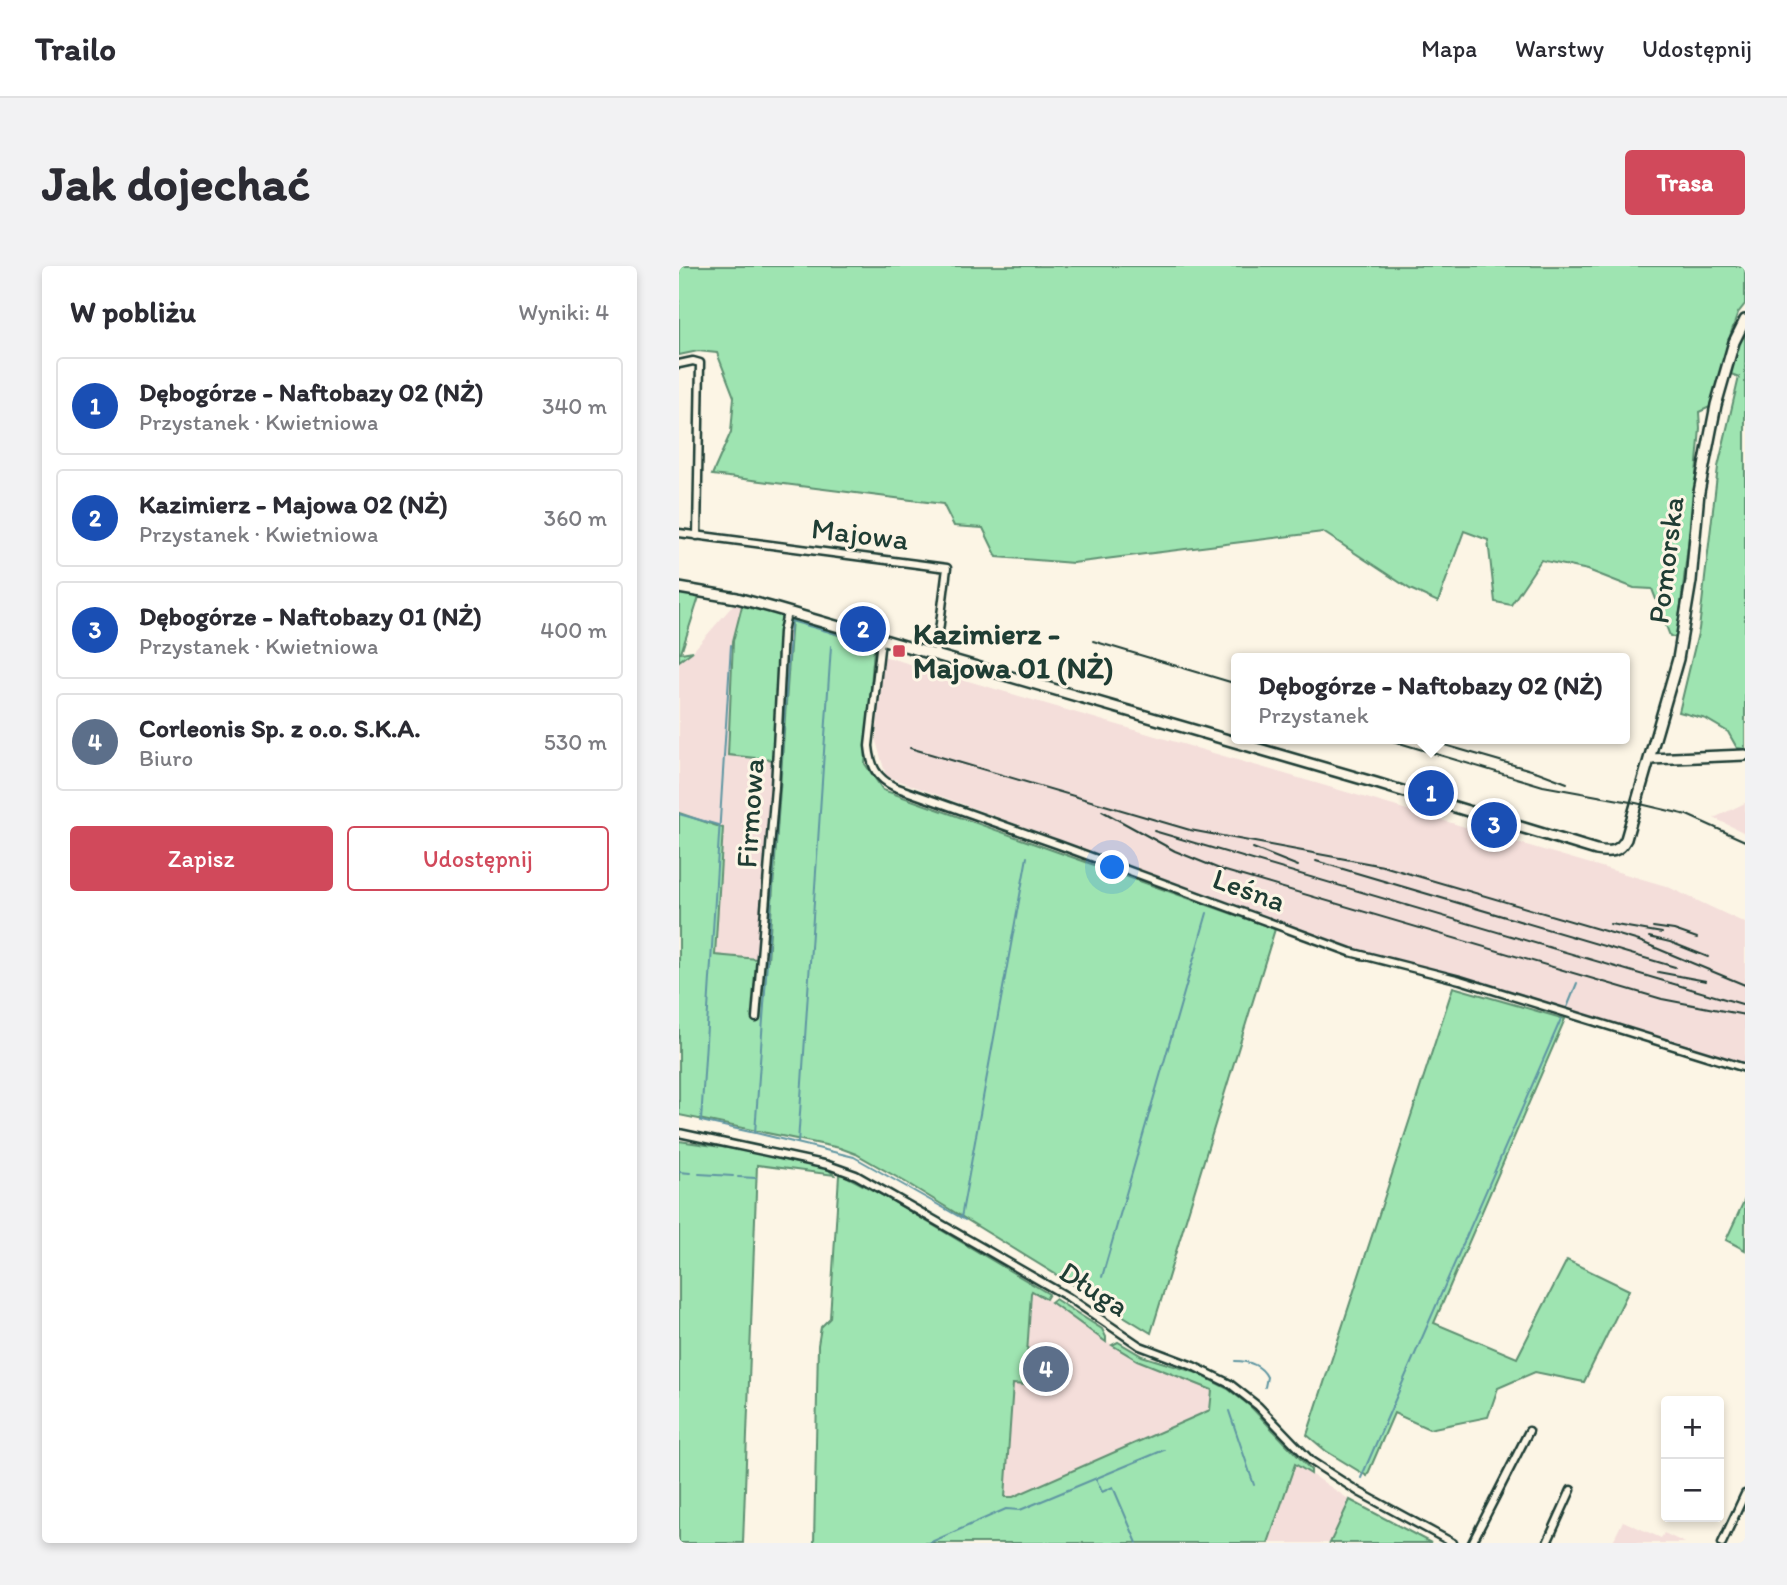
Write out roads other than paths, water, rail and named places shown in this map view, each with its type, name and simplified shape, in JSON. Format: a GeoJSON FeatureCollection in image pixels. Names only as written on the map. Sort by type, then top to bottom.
{"type":"FeatureCollection","features":[{"type":"Feature","properties":{"kind":"street","name":"Pomorska"},"geometry":{"type":"LineString","coordinates":[[1242,744],[1595,850],[1614,851],[1622,846],[1650,759],[1680,649],[1691,582],[1699,492],[1716,405],[1731,351],[1745,320]]}},
{"type":"Feature","properties":{"kind":"street"},"geometry":{"type":"LineString","coordinates":[[679,364],[693,361],[700,363],[697,536]]}},
{"type":"Feature","properties":{"kind":"street","name":"Majowa"},"geometry":{"type":"LineString","coordinates":[[679,533],[947,568],[936,655]]}},
{"type":"Feature","properties":{"kind":"street"},"geometry":{"type":"LineString","coordinates":[[679,588],[737,598],[936,655]]}},
{"type":"Feature","properties":{"kind":"street","name":"Firmowa"},"geometry":{"type":"LineString","coordinates":[[756,1018],[775,787],[783,632],[787,612]]}},
{"type":"Feature","properties":{"kind":"street","name":"Leśna"},"geometry":{"type":"LineString","coordinates":[[881,640],[869,746],[874,770],[886,783],[1350,951],[1459,980],[1745,1068]]}},
{"type":"Feature","properties":{"kind":"street","name":"Pomorska"},"geometry":{"type":"LineString","coordinates":[[936,655],[1231,741]]}},
{"type":"Feature","properties":{"kind":"street"},"geometry":{"type":"LineString","coordinates":[[1650,759],[1745,755]]}},
{"type":"Feature","properties":{"kind":"street","name":"Długa"},"geometry":{"type":"LineString","coordinates":[[679,1133],[828,1164],[856,1175],[1068,1297],[1140,1346],[1230,1384],[1258,1406],[1311,1461],[1359,1492],[1453,1543]]}},
{"type":"Feature","properties":{"kind":"street"},"geometry":{"type":"LineString","coordinates":[[1472,1543],[1529,1432]]}},
{"type":"Feature","properties":{"kind":"street"},"geometry":{"type":"LineString","coordinates":[[1546,1543],[1571,1490]]}},
{"type":"Feature","properties":{"kind":"street"},"geometry":{"type":"LineString","coordinates":[[1722,1543],[1745,1494]]}},
{"type":"Feature","properties":{"kind":"waterway"},"geometry":{"type":"LineString","coordinates":[[731,645],[701,1121],[755,1133],[791,621],[872,644]]}},
{"type":"Feature","properties":{"kind":"waterway"},"geometry":{"type":"LineString","coordinates":[[798,1143],[831,646]]}},
{"type":"Feature","properties":{"kind":"waterway"},"geometry":{"type":"LineString","coordinates":[[679,814],[718,825]]}},
{"type":"Feature","properties":{"kind":"waterway"},"geometry":{"type":"LineString","coordinates":[[961,1218],[1027,857]]}},
{"type":"Feature","properties":{"kind":"waterway"},"geometry":{"type":"LineString","coordinates":[[1102,1277],[1207,913]]}},
{"type":"Feature","properties":{"kind":"waterway"},"geometry":{"type":"LineString","coordinates":[[1566,1010],[1577,983]]}},
{"type":"Feature","properties":{"kind":"waterway"},"geometry":{"type":"LineString","coordinates":[[1361,1478],[1561,1019]]}},
{"type":"Feature","properties":{"kind":"waterway"},"geometry":{"type":"LineString","coordinates":[[756,1133],[854,1157],[965,1220]]}},
{"type":"Feature","properties":{"kind":"waterway"},"geometry":{"type":"LineString","coordinates":[[679,1172],[690,1173]]}},
{"type":"Feature","properties":{"kind":"waterway"},"geometry":{"type":"LineString","coordinates":[[699,1174],[733,1176]]}},
{"type":"Feature","properties":{"kind":"waterway"},"geometry":{"type":"LineString","coordinates":[[738,1177],[756,1178]]}},
{"type":"Feature","properties":{"kind":"waterway"},"geometry":{"type":"LineString","coordinates":[[1235,1361],[1249,1363],[1261,1369],[1267,1377],[1265,1387]]}},
{"type":"Feature","properties":{"kind":"waterway"},"geometry":{"type":"LineString","coordinates":[[1229,1411],[1254,1485]]}},
{"type":"Feature","properties":{"kind":"waterway"},"geometry":{"type":"LineString","coordinates":[[929,1543],[1006,1509],[1020,1510],[1164,1450]]}},
{"type":"Feature","properties":{"kind":"waterway"},"geometry":{"type":"LineString","coordinates":[[1096,1479],[1102,1492],[1113,1487],[1137,1543]]}},
{"type":"Feature","properties":{"kind":"railway"},"geometry":{"type":"LineString","coordinates":[[1093,641],[1231,682]]}},
{"type":"Feature","properties":{"kind":"railway"},"geometry":{"type":"LineString","coordinates":[[1403,744],[1543,786],[1687,815],[1745,841]]}},
{"type":"Feature","properties":{"kind":"railway"},"geometry":{"type":"LineString","coordinates":[[1441,744],[1567,783]]}},
{"type":"Feature","properties":{"kind":"railway"},"geometry":{"type":"LineString","coordinates":[[910,748],[1190,830],[1383,866],[1639,941],[1745,985]]}},
{"type":"Feature","properties":{"kind":"railway"},"geometry":{"type":"LineString","coordinates":[[1102,811],[1175,851],[1222,870],[1662,999],[1745,1015]]}},
{"type":"Feature","properties":{"kind":"railway"},"geometry":{"type":"LineString","coordinates":[[1154,831],[1742,1004]]}},
{"type":"Feature","properties":{"kind":"railway"},"geometry":{"type":"LineString","coordinates":[[1253,848],[1298,866]]}},
{"type":"Feature","properties":{"kind":"railway"},"geometry":{"type":"LineString","coordinates":[[1316,861],[1675,967]]}},
{"type":"Feature","properties":{"kind":"railway"},"geometry":{"type":"LineString","coordinates":[[1610,924],[1662,933]]}},
{"type":"Feature","properties":{"kind":"railway"},"geometry":{"type":"LineString","coordinates":[[1653,927],[1674,930],[1697,938]]}},
{"type":"Feature","properties":{"kind":"railway"},"geometry":{"type":"LineString","coordinates":[[1649,937],[1708,957]]}},
{"type":"Feature","properties":{"kind":"railway"},"geometry":{"type":"LineString","coordinates":[[1658,972],[1706,981]]}},
{"type":"Feature","properties":{"kind":"place","name":"Kazimierz - Majowa 02 (NŻ)"},"geometry":{"type":"Point","coordinates":[863,629]}},
{"type":"Feature","properties":{"kind":"place","name":"Kazimierz - Majowa 01 (NŻ)"},"geometry":{"type":"Point","coordinates":[899,651]}},
{"type":"Feature","properties":{"kind":"place","name":"Dębogórze - Naftobazy 02 (NŻ)"},"geometry":{"type":"Point","coordinates":[1431,793]}},
{"type":"Feature","properties":{"kind":"place","name":"Dębogórze - Naftobazy 01 (NŻ)"},"geometry":{"type":"Point","coordinates":[1494,825]}},
{"type":"Feature","properties":{"kind":"place","name":"Corleonis Sp. z o.o. S.K.A."},"geometry":{"type":"Point","coordinates":[1046,1369]}}]}
